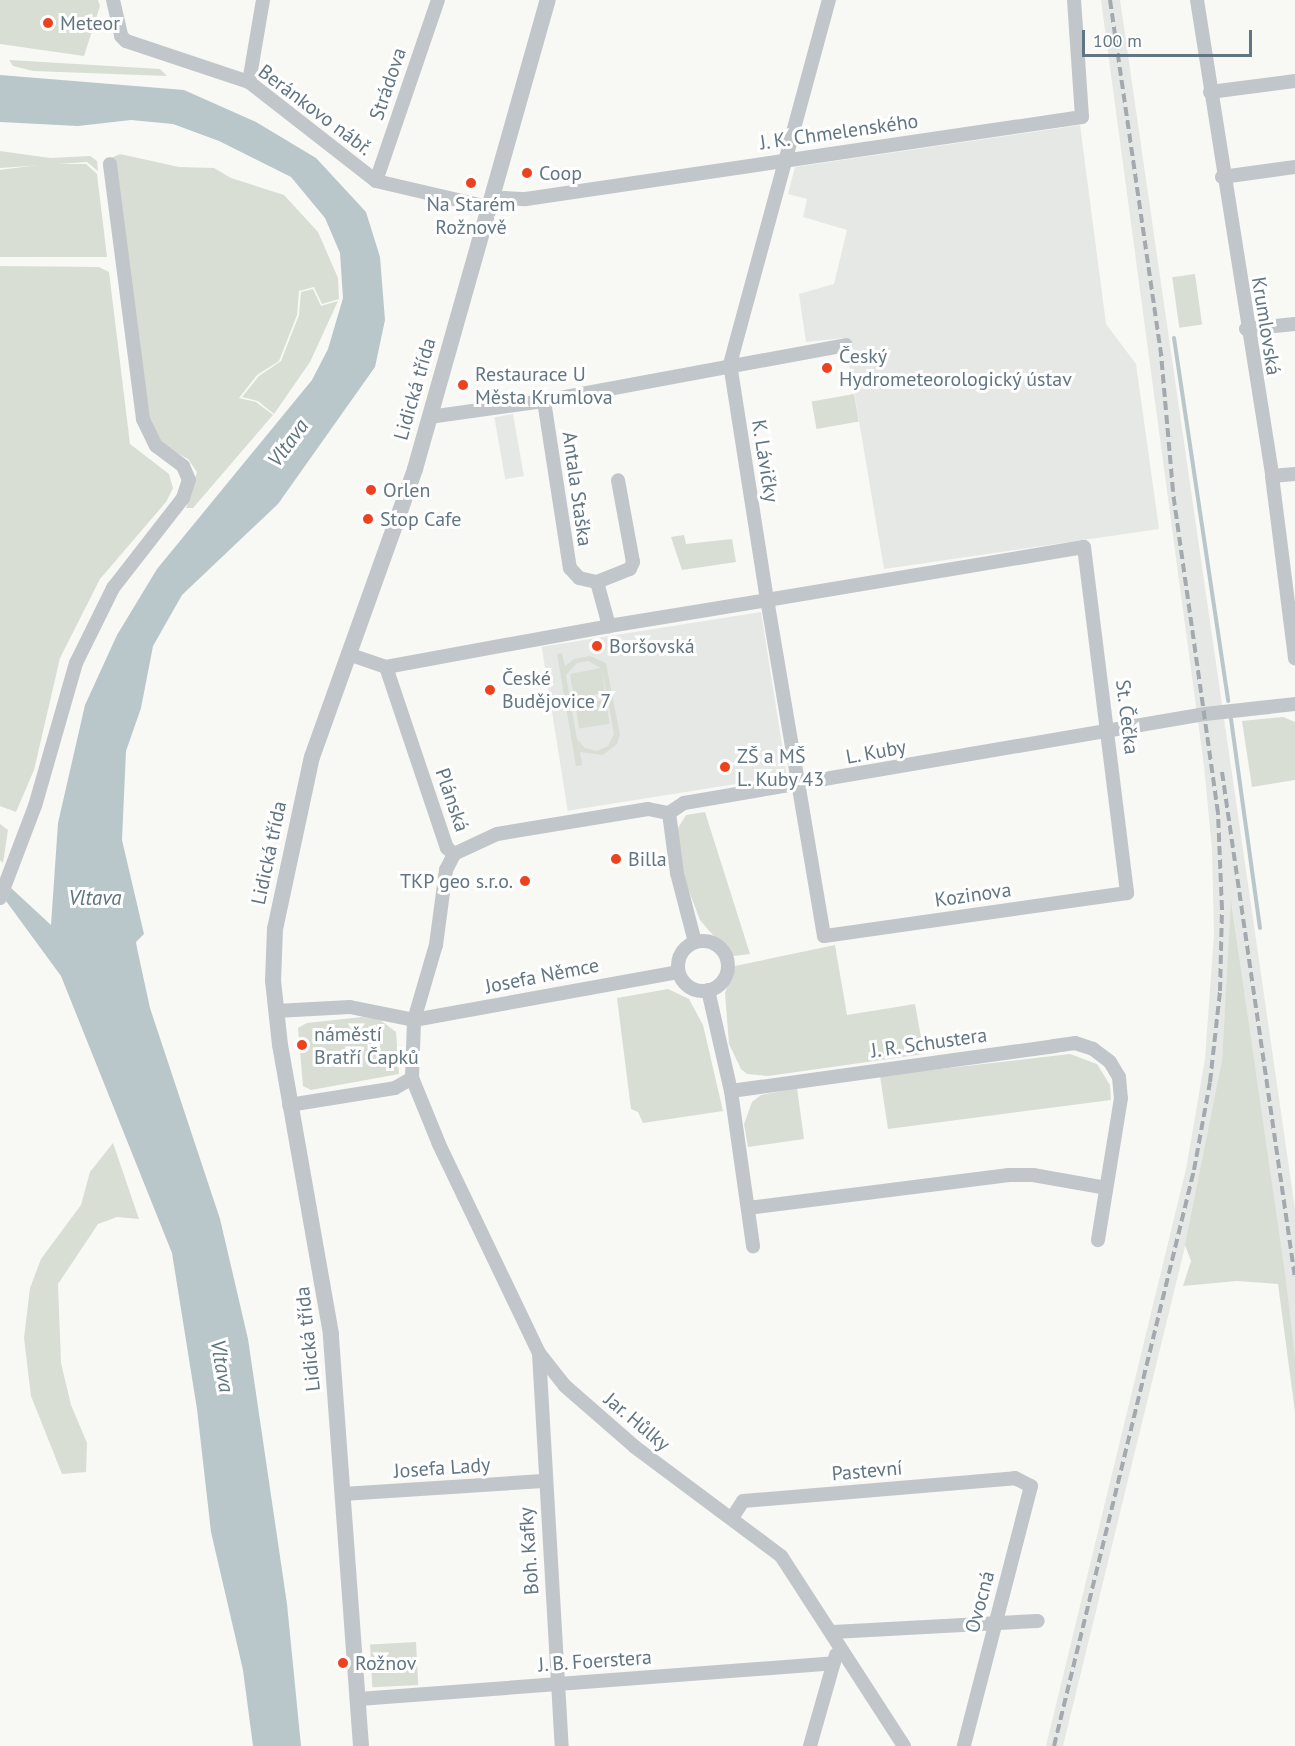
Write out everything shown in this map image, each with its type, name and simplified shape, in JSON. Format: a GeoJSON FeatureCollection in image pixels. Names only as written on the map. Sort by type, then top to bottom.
{"type":"FeatureCollection","features":[{"type":"Feature","properties":{"kind":"street","name":"Beránkovo nábř."},"geometry":{"type":"LineString","coordinates":[[112,0],[120,33],[126,41],[249,82],[376,181],[488,207]]}},
{"type":"Feature","properties":{"kind":"street"},"geometry":{"type":"LineString","coordinates":[[249,82],[263,0]]}},
{"type":"Feature","properties":{"kind":"street","name":"Strádova"},"geometry":{"type":"LineString","coordinates":[[376,181],[438,0]]}},
{"type":"Feature","properties":{"kind":"street","name":"Lidická třída"},"geometry":{"type":"LineString","coordinates":[[361,1746],[329,1314],[289,1105],[276,1011],[273,961],[280,902],[312,757],[348,654],[379,576],[429,417],[548,0]]}},
{"type":"Feature","properties":{"kind":"street","name":"K. Lávičky"},"geometry":{"type":"LineString","coordinates":[[824,936],[730,364],[829,0]]}},
{"type":"Feature","properties":{"kind":"street","name":"J. K. Chmelenského"},"geometry":{"type":"LineString","coordinates":[[488,207],[504,198],[526,199],[1082,117],[1074,0]]}},
{"type":"Feature","properties":{"kind":"street","name":"Krumlovská"},"geometry":{"type":"LineString","coordinates":[[1197,0],[1222,177],[1272,477],[1295,659]]}},
{"type":"Feature","properties":{"kind":"street"},"geometry":{"type":"LineString","coordinates":[[1210,92],[1295,81]]}},
{"type":"Feature","properties":{"kind":"street"},"geometry":{"type":"LineString","coordinates":[[0,898],[35,806],[76,663],[113,588],[183,498],[189,480],[183,466],[156,446],[143,419],[110,164]]}},
{"type":"Feature","properties":{"kind":"street"},"geometry":{"type":"LineString","coordinates":[[1222,177],[1295,167]]}},
{"type":"Feature","properties":{"kind":"street"},"geometry":{"type":"LineString","coordinates":[[1246,329],[1295,324]]}},
{"type":"Feature","properties":{"kind":"street"},"geometry":{"type":"LineString","coordinates":[[429,417],[544,401],[730,364],[846,345]]}},
{"type":"Feature","properties":{"kind":"street","name":"Antala Staška"},"geometry":{"type":"LineString","coordinates":[[544,401],[570,568],[579,578],[597,582]]}},
{"type":"Feature","properties":{"kind":"street"},"geometry":{"type":"LineString","coordinates":[[1272,477],[1295,474]]}},
{"type":"Feature","properties":{"kind":"street"},"geometry":{"type":"LineString","coordinates":[[609,626],[597,582],[630,569],[633,562],[618,480]]}},
{"type":"Feature","properties":{"kind":"street","name":"St. Čečka"},"geometry":{"type":"LineString","coordinates":[[767,600],[1084,547],[1110,731],[1127,893]]}},
{"type":"Feature","properties":{"kind":"street"},"geometry":{"type":"LineString","coordinates":[[348,654],[386,667],[767,600]]}},
{"type":"Feature","properties":{"kind":"street","name":"Plánská"},"geometry":{"type":"LineString","coordinates":[[386,667],[447,848],[454,854],[446,870],[436,945],[414,1020],[412,1078]]}},
{"type":"Feature","properties":{"kind":"street","name":"L. Kuby"},"geometry":{"type":"LineString","coordinates":[[454,854],[497,834],[648,809],[669,813],[684,803],[800,785],[1209,713],[1295,704]]}},
{"type":"Feature","properties":{"kind":"street"},"geometry":{"type":"LineString","coordinates":[[669,813],[677,873],[695,942]]}},
{"type":"Feature","properties":{"kind":"street","name":"Kozinova"},"geometry":{"type":"LineString","coordinates":[[824,936],[1127,893]]}},
{"type":"Feature","properties":{"kind":"street"},"geometry":{"type":"LineString","coordinates":[[695,942],[716,945],[727,961],[723,980],[708,990],[689,987],[678,972],[681,953],[695,942]]}},
{"type":"Feature","properties":{"kind":"street","name":"Josefa Němce"},"geometry":{"type":"LineString","coordinates":[[414,1020],[678,972]]}},
{"type":"Feature","properties":{"kind":"street"},"geometry":{"type":"LineString","coordinates":[[708,990],[731,1091],[753,1246]]}},
{"type":"Feature","properties":{"kind":"street"},"geometry":{"type":"LineString","coordinates":[[276,1011],[350,1007],[414,1020]]}},
{"type":"Feature","properties":{"kind":"street","name":"J. R. Schustera"},"geometry":{"type":"LineString","coordinates":[[731,1091],[1075,1043],[1093,1049],[1110,1062],[1119,1077],[1121,1098],[1106,1188]]}},
{"type":"Feature","properties":{"kind":"street"},"geometry":{"type":"LineString","coordinates":[[289,1105],[395,1088],[412,1078]]}},
{"type":"Feature","properties":{"kind":"street","name":"Jar. Hůlky"},"geometry":{"type":"LineString","coordinates":[[412,1078],[439,1144],[539,1353],[565,1386],[635,1447],[782,1556],[904,1746]]}},
{"type":"Feature","properties":{"kind":"street"},"geometry":{"type":"LineString","coordinates":[[748,1208],[1009,1175],[1033,1175],[1106,1188],[1098,1240]]}},
{"type":"Feature","properties":{"kind":"street","name":"Boh. Kafky"},"geometry":{"type":"LineString","coordinates":[[539,1353],[543,1481],[562,1746]]}},
{"type":"Feature","properties":{"kind":"street","name":"Pastevní"},"geometry":{"type":"LineString","coordinates":[[732,1518],[743,1501],[1014,1478]]}},
{"type":"Feature","properties":{"kind":"street","name":"Ovocná"},"geometry":{"type":"LineString","coordinates":[[964,1746],[1031,1486],[1014,1478]]}},
{"type":"Feature","properties":{"kind":"street","name":"Josefa Lady"},"geometry":{"type":"LineString","coordinates":[[343,1494],[543,1481]]}},
{"type":"Feature","properties":{"kind":"street"},"geometry":{"type":"LineString","coordinates":[[810,1746],[834,1663],[836,1637],[1038,1621]]}},
{"type":"Feature","properties":{"kind":"street","name":"J. B. Foerstera"},"geometry":{"type":"LineString","coordinates":[[359,1699],[834,1663]]}},
{"type":"Feature","properties":{"kind":"shaded area","name":"Meteor"},"geometry":{"type":"Polygon","coordinates":[[[0,0],[98,0],[100,6],[84,56],[0,44],[0,0]]]}},
{"type":"Feature","properties":{"kind":"shaded area"},"geometry":{"type":"Polygon","coordinates":[[[1101,0],[1120,0],[1295,1209],[1295,1356],[1232,905],[1222,1061],[1203,1173],[1063,1746],[1046,1746],[1186,1169],[1205,1059],[1214,935],[1212,849],[1204,766],[1101,0]]]}},
{"type":"Feature","properties":{"kind":"shaded area"},"geometry":{"type":"Polygon","coordinates":[[[9,60],[160,69],[167,76],[33,71],[13,66],[9,60]]]}},
{"type":"Feature","properties":{"kind":"shaded area"},"geometry":{"type":"Polygon","coordinates":[[[1080,125],[1106,324],[1136,364],[1159,529],[884,569],[845,338],[806,342],[799,294],[834,284],[847,230],[803,217],[807,199],[788,194],[795,167],[1080,125]]]}},
{"type":"Feature","properties":{"kind":"shaded area"},"geometry":{"type":"Polygon","coordinates":[[[0,151],[50,158],[90,156],[97,161],[98,171],[87,162],[0,168],[0,151]]]}},
{"type":"Feature","properties":{"kind":"shaded area"},"geometry":{"type":"Polygon","coordinates":[[[120,154],[179,167],[214,168],[231,178],[284,195],[318,232],[338,278],[339,299],[322,304],[314,287],[299,291],[297,315],[279,361],[257,375],[239,398],[256,402],[273,415],[193,508],[186,508],[197,472],[188,459],[164,446],[147,419],[116,173],[111,158],[120,154]]]}},
{"type":"Feature","properties":{"kind":"shaded area"},"geometry":{"type":"Polygon","coordinates":[[[46,164],[86,164],[97,174],[107,257],[0,257],[0,170],[46,164]]]}},
{"type":"Feature","properties":{"kind":"shaded area"},"geometry":{"type":"Polygon","coordinates":[[[0,266],[99,267],[109,272],[130,444],[169,474],[173,488],[166,502],[100,579],[60,658],[34,770],[16,812],[0,806],[0,266]]]}},
{"type":"Feature","properties":{"kind":"shaded area"},"geometry":{"type":"Polygon","coordinates":[[[1195,274],[1202,325],[1179,328],[1172,277],[1195,274]]]}},
{"type":"Feature","properties":{"kind":"shaded area"},"geometry":{"type":"Polygon","coordinates":[[[313,289],[321,306],[338,301],[310,362],[274,414],[258,401],[242,397],[259,376],[281,361],[299,315],[301,292],[313,289]]]}},
{"type":"Feature","properties":{"kind":"shaded area"},"geometry":{"type":"Polygon","coordinates":[[[854,394],[859,422],[817,429],[812,401],[854,394]]]}},
{"type":"Feature","properties":{"kind":"shaded area"},"geometry":{"type":"Polygon","coordinates":[[[513,414],[524,476],[505,479],[494,417],[513,414]]]}},
{"type":"Feature","properties":{"kind":"shaded area"},"geometry":{"type":"Polygon","coordinates":[[[684,535],[686,544],[732,539],[736,562],[682,570],[671,537],[684,535]]]}},
{"type":"Feature","properties":{"kind":"shaded area"},"geometry":{"type":"Polygon","coordinates":[[[761,612],[787,776],[568,811],[542,647],[761,612]]]}},
{"type":"Feature","properties":{"kind":"shaded area"},"geometry":{"type":"Polygon","coordinates":[[[562,653],[565,666],[574,659],[590,656],[606,663],[620,735],[617,744],[603,755],[580,752],[582,765],[576,766],[557,654],[562,653]],[[588,661],[577,663],[566,675],[577,739],[585,748],[597,751],[608,746],[614,734],[602,670],[605,693],[574,698],[570,674],[601,668],[588,661]]]}},
{"type":"Feature","properties":{"kind":"shaded area"},"geometry":{"type":"Polygon","coordinates":[[[606,700],[610,724],[579,729],[575,705],[606,700]]]}},
{"type":"Feature","properties":{"kind":"shaded area"},"geometry":{"type":"Polygon","coordinates":[[[1283,717],[1295,722],[1295,780],[1252,787],[1242,721],[1283,717]]]}},
{"type":"Feature","properties":{"kind":"shaded area"},"geometry":{"type":"Polygon","coordinates":[[[705,812],[750,954],[734,956],[711,933],[700,920],[687,886],[678,844],[678,828],[686,815],[705,812]]]}},
{"type":"Feature","properties":{"kind":"shaded area"},"geometry":{"type":"Polygon","coordinates":[[[0,824],[8,830],[3,863],[0,860],[0,824]]]}},
{"type":"Feature","properties":{"kind":"shaded area"},"geometry":{"type":"Polygon","coordinates":[[[1231,900],[1285,1274],[1295,1356],[1295,1412],[1278,1284],[1237,1281],[1183,1286],[1191,1261],[1185,1245],[1222,1061],[1231,900]]]}},
{"type":"Feature","properties":{"kind":"shaded area"},"geometry":{"type":"Polygon","coordinates":[[[835,945],[847,1015],[915,1004],[924,1054],[768,1076],[747,1074],[741,1069],[729,1044],[725,993],[735,966],[835,945]]]}},
{"type":"Feature","properties":{"kind":"shaded area"},"geometry":{"type":"Polygon","coordinates":[[[668,989],[689,999],[703,1025],[723,1111],[643,1123],[638,1112],[631,1109],[617,998],[668,989]]]}},
{"type":"Feature","properties":{"kind":"shaded area"},"geometry":{"type":"Polygon","coordinates":[[[362,1017],[379,1019],[396,1032],[399,1074],[311,1090],[303,1086],[298,1028],[307,1023],[362,1017]]]}},
{"type":"Feature","properties":{"kind":"shaded area"},"geometry":{"type":"Polygon","coordinates":[[[1070,1054],[1097,1064],[1110,1085],[1111,1100],[888,1129],[880,1076],[1070,1054]]]}},
{"type":"Feature","properties":{"kind":"shaded area"},"geometry":{"type":"Polygon","coordinates":[[[797,1088],[804,1139],[748,1147],[744,1124],[752,1102],[761,1095],[797,1088]]]}},
{"type":"Feature","properties":{"kind":"shaded area"},"geometry":{"type":"Polygon","coordinates":[[[113,1143],[139,1219],[117,1217],[98,1224],[58,1284],[61,1363],[71,1405],[87,1443],[86,1472],[62,1474],[31,1396],[24,1338],[30,1288],[41,1259],[81,1205],[90,1172],[113,1143]]]}},
{"type":"Feature","properties":{"kind":"shaded area"},"geometry":{"type":"Polygon","coordinates":[[[416,1642],[418,1685],[372,1687],[370,1644],[416,1642]]]}},
{"type":"Feature","properties":{"kind":"water","name":"Vltava"},"geometry":{"type":"Polygon","coordinates":[[[0,75],[184,90],[256,122],[316,158],[366,212],[380,257],[385,320],[375,367],[278,504],[182,595],[153,646],[141,708],[126,751],[122,840],[144,934],[136,942],[137,948],[150,1008],[220,1219],[248,1339],[287,1604],[301,1746],[253,1746],[243,1670],[211,1532],[197,1409],[172,1253],[61,976],[6,901],[11,888],[51,925],[58,823],[85,705],[117,635],[157,569],[312,380],[328,349],[343,298],[340,253],[325,218],[291,177],[219,141],[173,124],[131,120],[78,126],[0,122],[0,75]]]}},
{"type":"Feature","properties":{"kind":"waterway"},"geometry":{"type":"LineString","coordinates":[[1174,338],[1228,701]]}},
{"type":"Feature","properties":{"kind":"waterway"},"geometry":{"type":"LineString","coordinates":[[1231,719],[1260,928]]}},
{"type":"Feature","properties":{"kind":"railway"},"geometry":{"type":"LineString","coordinates":[[1110,0],[1162,362]]}},
{"type":"Feature","properties":{"kind":"railway"},"geometry":{"type":"LineString","coordinates":[[1054,1746],[1194,1170],[1210,1082],[1220,991],[1222,909],[1218,813],[1173,491],[1161,354]]}},
{"type":"Feature","properties":{"kind":"railway"},"geometry":{"type":"LineString","coordinates":[[1222,772],[1295,1278]]}},
{"type":"Feature","properties":{"kind":"place","name":"Meteor"},"geometry":{"type":"Point","coordinates":[48,23]}},
{"type":"Feature","properties":{"kind":"place","name":"Coop"},"geometry":{"type":"Point","coordinates":[527,173]}},
{"type":"Feature","properties":{"kind":"place","name":"Na Starém Rožnově"},"geometry":{"type":"Point","coordinates":[471,183]}},
{"type":"Feature","properties":{"kind":"place","name":"Český Hydrometeorologický ústav"},"geometry":{"type":"Point","coordinates":[827,368]}},
{"type":"Feature","properties":{"kind":"place","name":"Restaurace U Města Krumlova"},"geometry":{"type":"Point","coordinates":[463,385]}},
{"type":"Feature","properties":{"kind":"place","name":"Orlen"},"geometry":{"type":"Point","coordinates":[371,490]}},
{"type":"Feature","properties":{"kind":"place","name":"Stop Cafe"},"geometry":{"type":"Point","coordinates":[368,519]}},
{"type":"Feature","properties":{"kind":"place","name":"Boršovská"},"geometry":{"type":"Point","coordinates":[597,646]}},
{"type":"Feature","properties":{"kind":"place","name":"České Budějovice 7"},"geometry":{"type":"Point","coordinates":[490,690]}},
{"type":"Feature","properties":{"kind":"place","name":"ZŠ a MŠ L. Kuby 43"},"geometry":{"type":"Point","coordinates":[725,767]}},
{"type":"Feature","properties":{"kind":"place","name":"Billa"},"geometry":{"type":"Point","coordinates":[616,859]}},
{"type":"Feature","properties":{"kind":"place","name":"TKP geo s.r.o."},"geometry":{"type":"Point","coordinates":[525,881]}},
{"type":"Feature","properties":{"kind":"place","name":"náměstí Bratří Čapků"},"geometry":{"type":"Point","coordinates":[302,1045]}},
{"type":"Feature","properties":{"kind":"place","name":"Rožnov"},"geometry":{"type":"Point","coordinates":[343,1663]}}]}
